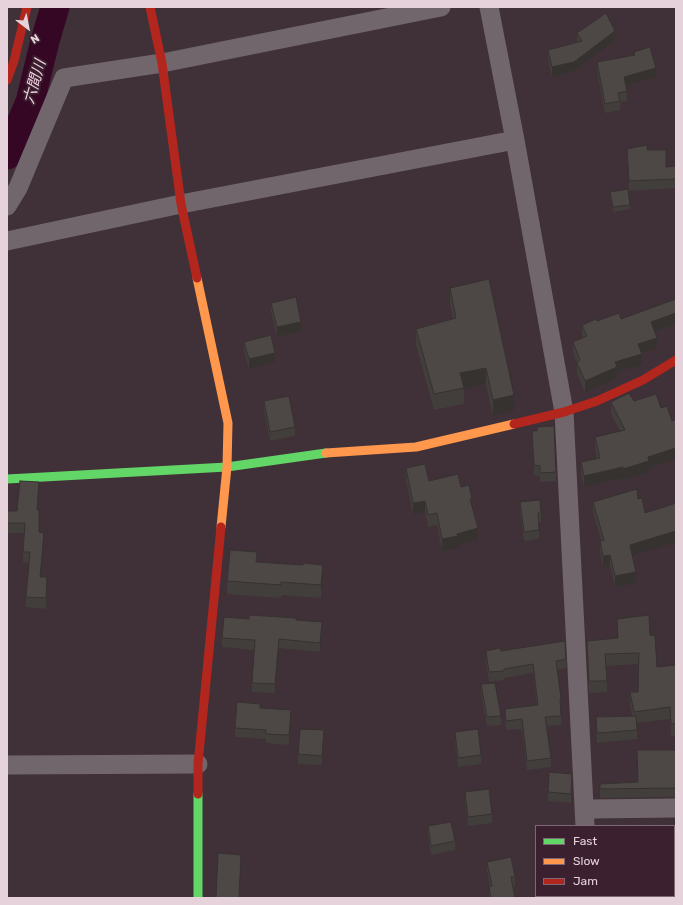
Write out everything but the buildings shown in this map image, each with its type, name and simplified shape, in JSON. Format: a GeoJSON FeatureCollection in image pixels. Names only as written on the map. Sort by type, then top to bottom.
{"type":"FeatureCollection","features":[{"type":"Feature","properties":{"kind":"street"},"geometry":{"type":"LineString","coordinates":[[7,80],[14,62],[27,7]]}},
{"type":"Feature","properties":{"kind":"street"},"geometry":{"type":"LineString","coordinates":[[150,7],[162,63],[181,204],[228,423],[227,467],[198,764],[198,898]]}},
{"type":"Feature","properties":{"kind":"street"},"geometry":{"type":"LineString","coordinates":[[7,206],[18,188],[64,78],[162,63],[441,7]]}},
{"type":"Feature","properties":{"kind":"street"},"geometry":{"type":"LineString","coordinates":[[489,7],[515,140],[564,412],[585,821]]}},
{"type":"Feature","properties":{"kind":"street"},"geometry":{"type":"LineString","coordinates":[[7,241],[181,204],[515,140]]}},
{"type":"Feature","properties":{"kind":"street"},"geometry":{"type":"LineString","coordinates":[[7,479],[227,467],[323,453],[416,447],[564,412],[597,401],[642,380],[676,360]]}},
{"type":"Feature","properties":{"kind":"street"},"geometry":{"type":"LineString","coordinates":[[7,765],[198,764]]}},
{"type":"Feature","properties":{"kind":"street"},"geometry":{"type":"LineString","coordinates":[[585,821],[590,809],[676,808]]}},
{"type":"Feature","properties":{"kind":"waterway","name":"六間川"},"geometry":{"type":"LineString","coordinates":[[7,155],[30,102],[55,7]]}},
{"type":"Feature","properties":{"kind":"traffic: fast"},"geometry":{"type":"LineString","coordinates":[[7,479],[227,467],[326,453]]}},
{"type":"Feature","properties":{"kind":"traffic: fast"},"geometry":{"type":"LineString","coordinates":[[198,794],[198,898]]}},
{"type":"Feature","properties":{"kind":"traffic: slow"},"geometry":{"type":"LineString","coordinates":[[197,278],[228,423],[227,467],[221,527]]}},
{"type":"Feature","properties":{"kind":"traffic: slow"},"geometry":{"type":"LineString","coordinates":[[326,453],[416,447],[514,424]]}},
{"type":"Feature","properties":{"kind":"traffic: jam"},"geometry":{"type":"LineString","coordinates":[[7,80],[14,61],[27,7]]}},
{"type":"Feature","properties":{"kind":"traffic: jam"},"geometry":{"type":"LineString","coordinates":[[150,7],[162,63],[181,204],[197,278]]}},
{"type":"Feature","properties":{"kind":"traffic: jam"},"geometry":{"type":"LineString","coordinates":[[514,424],[564,412],[597,401],[643,380],[676,360]]}},
{"type":"Feature","properties":{"kind":"traffic: jam"},"geometry":{"type":"LineString","coordinates":[[198,794],[198,764],[221,527]]}}]}
